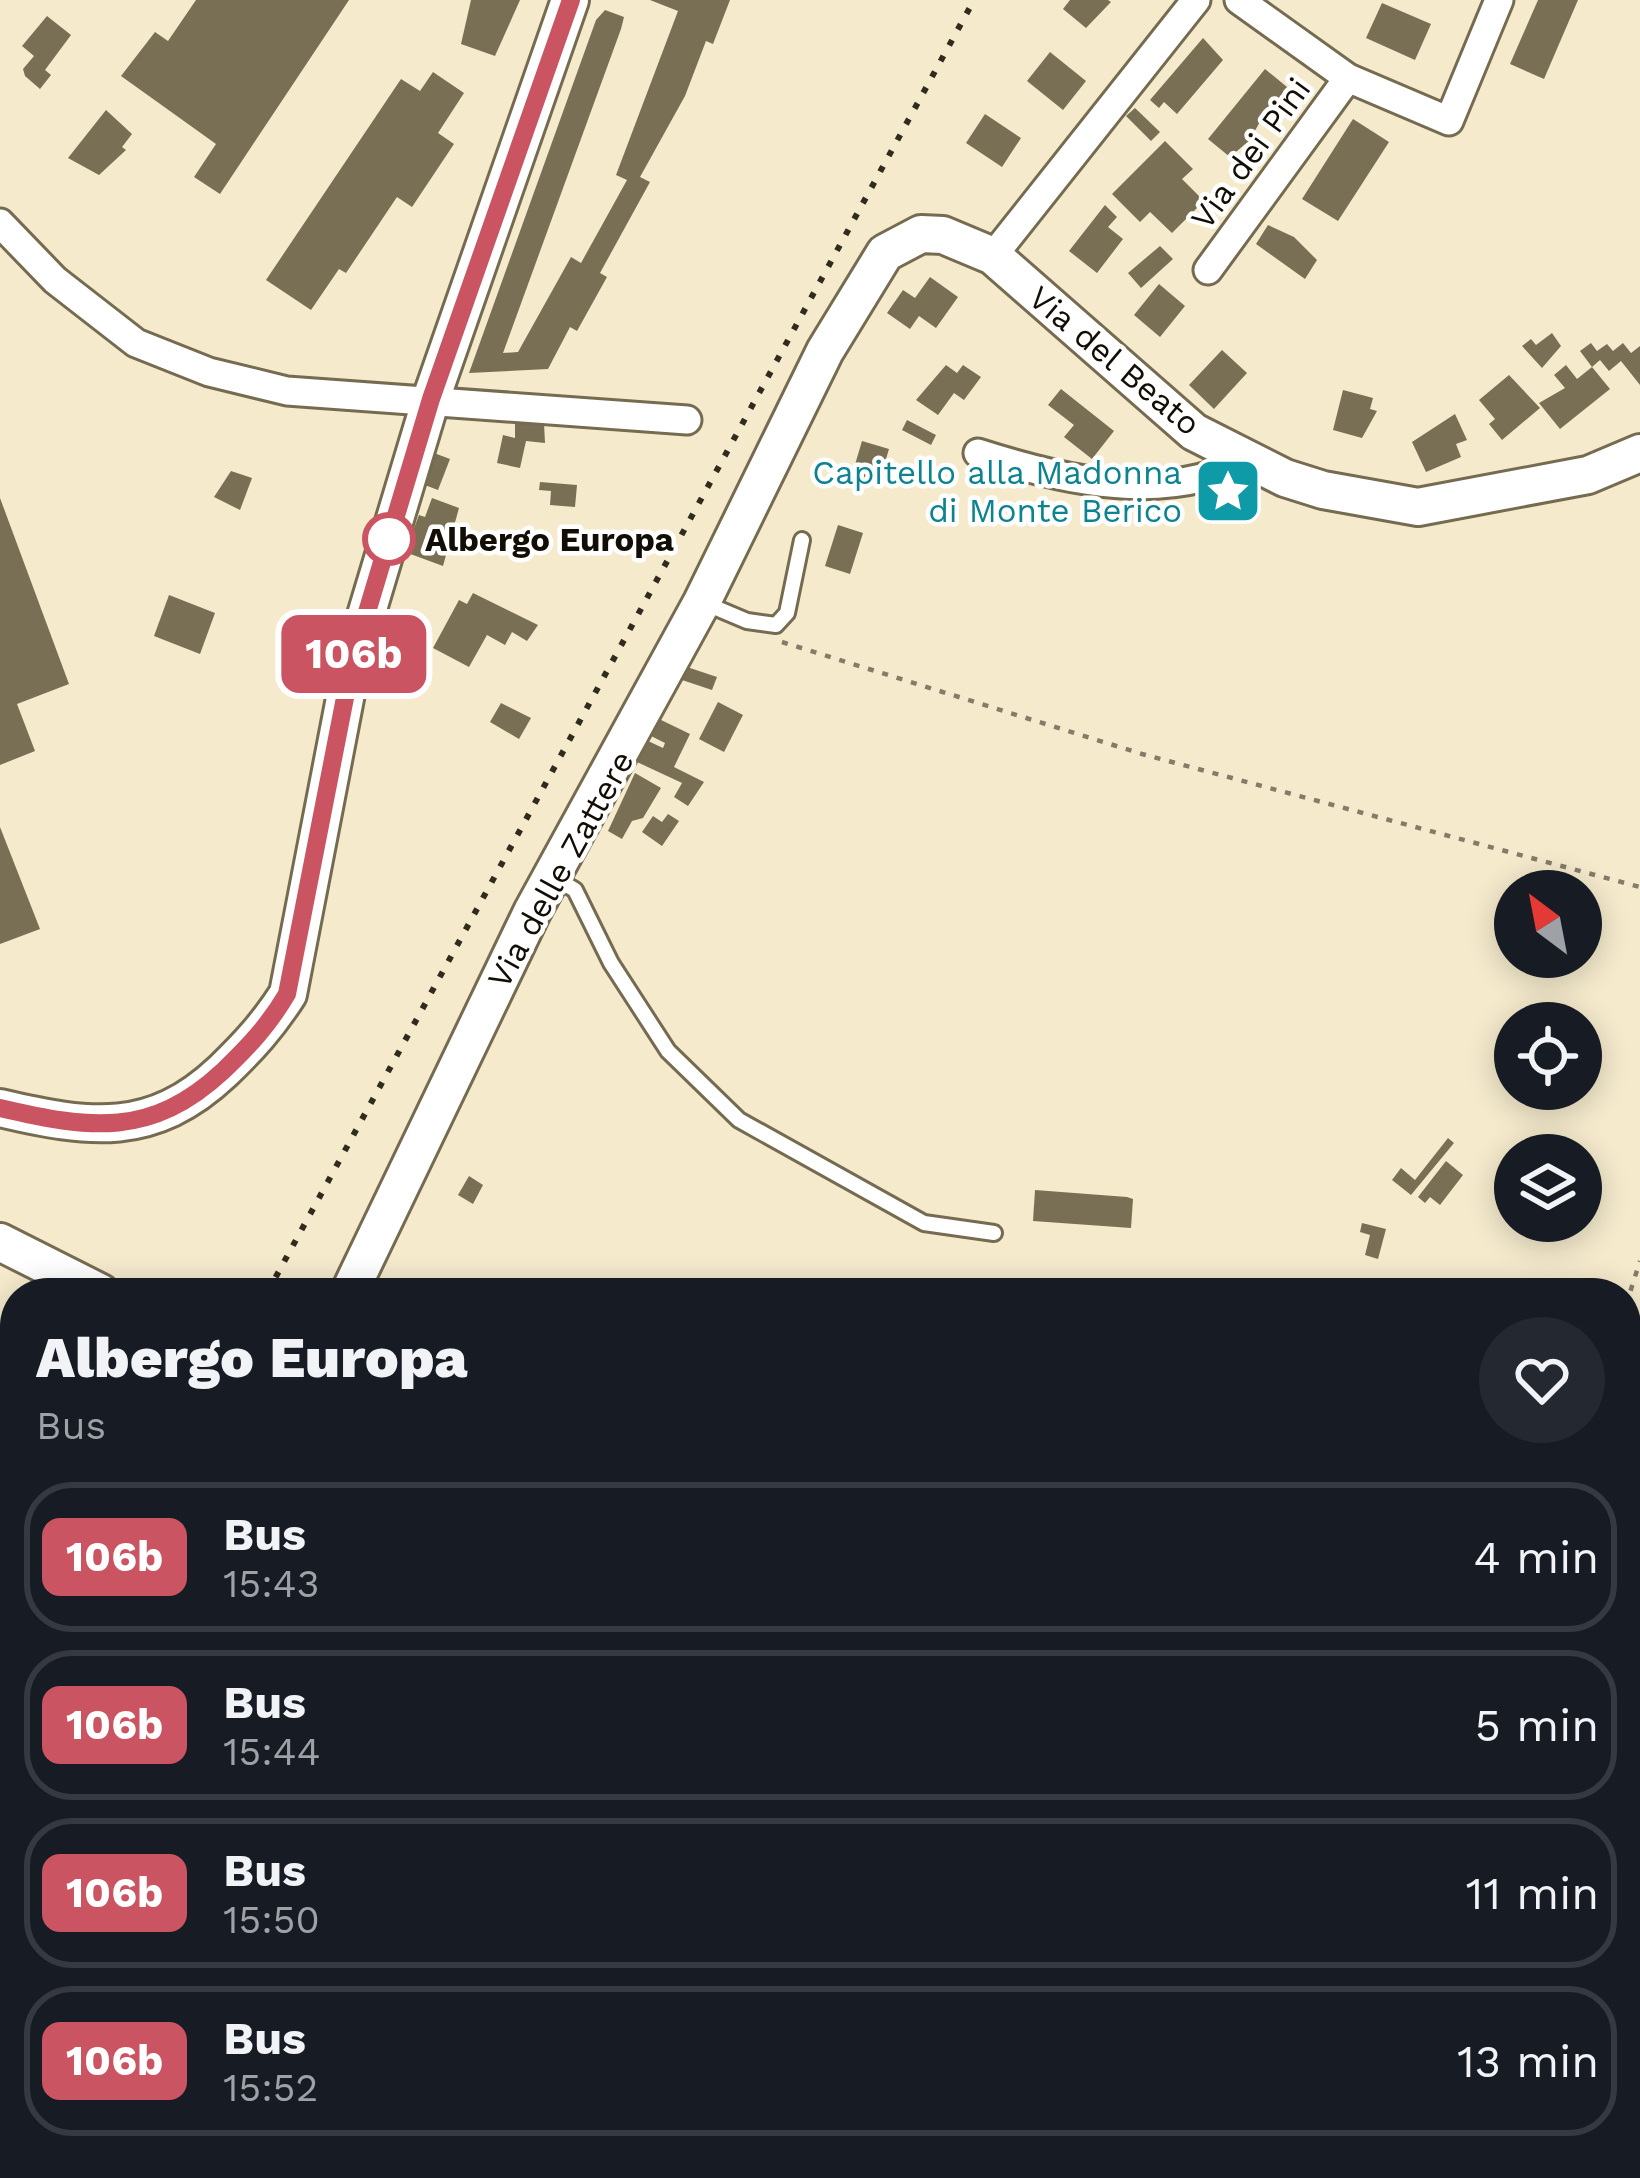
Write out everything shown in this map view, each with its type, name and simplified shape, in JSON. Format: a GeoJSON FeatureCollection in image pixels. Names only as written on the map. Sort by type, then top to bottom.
{"type":"FeatureCollection","features":[{"type":"Feature","properties":{"kind":"street"},"geometry":{"type":"LineString","coordinates":[[0,1108],[70,1124],[149,1120],[191,1101],[262,1036],[287,994],[352,662],[431,399],[571,0]]}},
{"type":"Feature","properties":{"kind":"street"},"geometry":{"type":"LineString","coordinates":[[993,256],[1196,0]]}},
{"type":"Feature","properties":{"kind":"street","name":"Via dei Pini"},"geometry":{"type":"LineString","coordinates":[[1239,0],[1348,78],[1449,121],[1499,0]]}},
{"type":"Feature","properties":{"kind":"street","name":"Via dei Pini"},"geometry":{"type":"LineString","coordinates":[[1208,270],[1348,78]]}},
{"type":"Feature","properties":{"kind":"street"},"geometry":{"type":"LineString","coordinates":[[0,223],[87,305],[136,343],[287,392],[687,420]]}},
{"type":"Feature","properties":{"kind":"street","name":"Via del Beato"},"geometry":{"type":"LineString","coordinates":[[775,448],[844,317],[885,253],[921,234],[943,235],[993,256],[1194,432],[1323,490],[1418,507],[1549,485],[1640,453]]}},
{"type":"Feature","properties":{"kind":"street","name":"Via delle Zattere"},"geometry":{"type":"LineString","coordinates":[[356,1278],[552,876],[703,602],[775,448]]}},
{"type":"Feature","properties":{"kind":"street"},"geometry":{"type":"LineString","coordinates":[[978,453],[1038,472],[1113,483],[1203,478],[1243,456]]}},
{"type":"Feature","properties":{"kind":"street"},"geometry":{"type":"LineString","coordinates":[[0,1243],[71,1278]]}},
{"type":"Feature","properties":{"kind":"lane"},"geometry":{"type":"LineString","coordinates":[[703,602],[746,621],[776,625],[787,613],[802,540]]}},
{"type":"Feature","properties":{"kind":"lane"},"geometry":{"type":"LineString","coordinates":[[552,876],[575,890],[611,963],[668,1051],[739,1120],[924,1223],[994,1233]]}},
{"type":"Feature","properties":{"kind":"path"},"geometry":{"type":"LineString","coordinates":[[746,621],[767,638],[1142,754],[1640,887]]}},
{"type":"Feature","properties":{"kind":"building"},"geometry":{"type":"Polygon","coordinates":[[[196,0],[349,0],[220,194],[194,177],[216,144],[121,76],[155,32],[168,41],[196,0]]]}},
{"type":"Feature","properties":{"kind":"building"},"geometry":{"type":"Polygon","coordinates":[[[471,0],[520,0],[495,56],[461,44],[471,0]]]}},
{"type":"Feature","properties":{"kind":"building"},"geometry":{"type":"Polygon","coordinates":[[[650,0],[730,0],[713,44],[706,41],[685,96],[640,177],[650,182],[600,273],[607,277],[577,331],[570,327],[548,369],[469,373],[596,20],[605,10],[624,17],[621,29],[503,353],[518,352],[571,257],[581,263],[627,180],[616,175],[678,11],[650,0]]]}},
{"type":"Feature","properties":{"kind":"building"},"geometry":{"type":"Polygon","coordinates":[[[1070,0],[1111,2],[1086,28],[1063,9],[1070,0]]]}},
{"type":"Feature","properties":{"kind":"building"},"geometry":{"type":"Polygon","coordinates":[[[1538,0],[1578,0],[1544,79],[1510,64],[1538,0]]]}},
{"type":"Feature","properties":{"kind":"building"},"geometry":{"type":"Polygon","coordinates":[[[1382,3],[1431,24],[1415,60],[1366,38],[1382,3]]]}},
{"type":"Feature","properties":{"kind":"building"},"geometry":{"type":"Polygon","coordinates":[[[47,16],[71,35],[45,70],[51,75],[40,89],[25,76],[23,69],[34,56],[22,46],[47,16]]]}},
{"type":"Feature","properties":{"kind":"building"},"geometry":{"type":"Polygon","coordinates":[[[1203,38],[1223,60],[1177,114],[1164,102],[1159,108],[1150,100],[1203,38]]]}},
{"type":"Feature","properties":{"kind":"building"},"geometry":{"type":"Polygon","coordinates":[[[1050,52],[1086,81],[1063,110],[1027,81],[1050,52]]]}},
{"type":"Feature","properties":{"kind":"building"},"geometry":{"type":"Polygon","coordinates":[[[1265,69],[1287,87],[1280,105],[1263,116],[1250,140],[1230,157],[1208,139],[1265,69]]]}},
{"type":"Feature","properties":{"kind":"building"},"geometry":{"type":"Polygon","coordinates":[[[433,72],[464,93],[438,133],[454,144],[412,207],[397,197],[346,273],[339,269],[311,310],[266,280],[401,79],[420,91],[433,72]]]}},
{"type":"Feature","properties":{"kind":"building"},"geometry":{"type":"Polygon","coordinates":[[[1135,108],[1160,132],[1151,141],[1126,116],[1135,108]]]}},
{"type":"Feature","properties":{"kind":"building"},"geometry":{"type":"Polygon","coordinates":[[[106,110],[132,134],[122,147],[126,150],[99,175],[68,158],[106,110]]]}},
{"type":"Feature","properties":{"kind":"building"},"geometry":{"type":"Polygon","coordinates":[[[985,114],[1021,138],[1002,167],[966,143],[985,114]]]}},
{"type":"Feature","properties":{"kind":"building"},"geometry":{"type":"Polygon","coordinates":[[[1353,119],[1389,142],[1338,221],[1302,199],[1353,119]]]}},
{"type":"Feature","properties":{"kind":"building"},"geometry":{"type":"Polygon","coordinates":[[[1165,141],[1193,169],[1182,179],[1204,201],[1172,233],[1150,212],[1140,222],[1112,194],[1165,141]]]}},
{"type":"Feature","properties":{"kind":"building"},"geometry":{"type":"Polygon","coordinates":[[[1105,205],[1117,217],[1108,227],[1123,239],[1097,273],[1069,251],[1105,205]]]}},
{"type":"Feature","properties":{"kind":"building"},"geometry":{"type":"Polygon","coordinates":[[[1268,225],[1294,237],[1317,260],[1305,279],[1256,244],[1268,225]]]}},
{"type":"Feature","properties":{"kind":"building"},"geometry":{"type":"Polygon","coordinates":[[[1160,246],[1173,259],[1141,288],[1128,273],[1160,246]]]}},
{"type":"Feature","properties":{"kind":"building"},"geometry":{"type":"Polygon","coordinates":[[[930,277],[958,297],[936,328],[919,316],[910,329],[887,313],[903,290],[915,298],[930,277]]]}},
{"type":"Feature","properties":{"kind":"building"},"geometry":{"type":"Polygon","coordinates":[[[1159,284],[1185,306],[1160,337],[1134,315],[1159,284]]]}},
{"type":"Feature","properties":{"kind":"building"},"geometry":{"type":"Polygon","coordinates":[[[1552,333],[1561,346],[1542,368],[1522,346],[1531,339],[1536,345],[1552,333]]]}},
{"type":"Feature","properties":{"kind":"building"},"geometry":{"type":"Polygon","coordinates":[[[1591,343],[1597,351],[1607,344],[1613,351],[1623,343],[1631,353],[1640,346],[1640,385],[1621,361],[1609,371],[1600,360],[1592,367],[1580,351],[1591,343]]]}},
{"type":"Feature","properties":{"kind":"building"},"geometry":{"type":"Polygon","coordinates":[[[1222,350],[1247,373],[1214,409],[1189,385],[1222,350]]]}},
{"type":"Feature","properties":{"kind":"building"},"geometry":{"type":"Polygon","coordinates":[[[946,365],[957,373],[963,365],[981,377],[964,400],[954,393],[938,415],[916,400],[946,365]]]}},
{"type":"Feature","properties":{"kind":"building"},"geometry":{"type":"Polygon","coordinates":[[[1566,365],[1577,379],[1592,367],[1610,389],[1560,429],[1539,403],[1565,388],[1554,375],[1566,365]]]}},
{"type":"Feature","properties":{"kind":"building"},"geometry":{"type":"Polygon","coordinates":[[[1509,375],[1540,408],[1502,440],[1489,424],[1495,419],[1479,400],[1509,375]]]}},
{"type":"Feature","properties":{"kind":"building"},"geometry":{"type":"Polygon","coordinates":[[[1061,389],[1114,431],[1092,459],[1064,437],[1074,425],[1048,405],[1061,389]]]}},
{"type":"Feature","properties":{"kind":"building"},"geometry":{"type":"Polygon","coordinates":[[[1343,390],[1373,398],[1370,409],[1377,411],[1362,438],[1333,430],[1343,390]]]}},
{"type":"Feature","properties":{"kind":"building"},"geometry":{"type":"Polygon","coordinates":[[[1455,414],[1467,440],[1456,444],[1461,457],[1426,472],[1412,442],[1455,414]]]}},
{"type":"Feature","properties":{"kind":"building"},"geometry":{"type":"Polygon","coordinates":[[[907,420],[936,435],[931,445],[902,430],[907,420]]]}},
{"type":"Feature","properties":{"kind":"building"},"geometry":{"type":"Polygon","coordinates":[[[515,422],[544,423],[545,443],[526,441],[520,468],[497,463],[503,435],[515,438],[515,422]]]}},
{"type":"Feature","properties":{"kind":"building"},"geometry":{"type":"Polygon","coordinates":[[[862,441],[889,449],[878,486],[851,478],[862,441]]]}},
{"type":"Feature","properties":{"kind":"building"},"geometry":{"type":"Polygon","coordinates":[[[434,453],[450,459],[438,490],[422,484],[434,453]]]}},
{"type":"Feature","properties":{"kind":"building"},"geometry":{"type":"Polygon","coordinates":[[[231,471],[252,478],[240,510],[214,497],[231,471]]]}},
{"type":"Feature","properties":{"kind":"building"},"geometry":{"type":"Polygon","coordinates":[[[540,482],[577,485],[575,507],[550,505],[551,491],[539,490],[540,482]]]}},
{"type":"Feature","properties":{"kind":"building"},"geometry":{"type":"Polygon","coordinates":[[[0,498],[69,684],[17,704],[35,751],[0,765],[0,498]]]}},
{"type":"Feature","properties":{"kind":"building"},"geometry":{"type":"Polygon","coordinates":[[[432,498],[459,508],[443,566],[405,552],[419,515],[425,517],[432,498]]]}},
{"type":"Feature","properties":{"kind":"building"},"geometry":{"type":"Polygon","coordinates":[[[838,525],[863,533],[850,574],[825,566],[838,525]]]}},
{"type":"Feature","properties":{"kind":"building"},"geometry":{"type":"Polygon","coordinates":[[[473,593],[538,625],[527,641],[512,632],[505,645],[487,635],[469,667],[433,648],[459,600],[467,604],[473,593]]]}},
{"type":"Feature","properties":{"kind":"building"},"geometry":{"type":"Polygon","coordinates":[[[169,595],[215,613],[200,654],[154,636],[169,595]]]}},
{"type":"Feature","properties":{"kind":"building"},"geometry":{"type":"Polygon","coordinates":[[[684,666],[717,677],[712,690],[679,679],[684,666]]]}},
{"type":"Feature","properties":{"kind":"building"},"geometry":{"type":"Polygon","coordinates":[[[718,702],[743,715],[724,752],[699,739],[718,702]]]}},
{"type":"Feature","properties":{"kind":"building"},"geometry":{"type":"Polygon","coordinates":[[[501,703],[531,718],[519,739],[490,722],[501,703]]]}},
{"type":"Feature","properties":{"kind":"building"},"geometry":{"type":"Polygon","coordinates":[[[657,718],[690,734],[674,767],[704,782],[688,806],[674,797],[682,783],[637,762],[648,741],[663,748],[665,743],[649,735],[657,718]]]}},
{"type":"Feature","properties":{"kind":"building"},"geometry":{"type":"Polygon","coordinates":[[[635,773],[661,788],[643,818],[632,821],[622,839],[608,831],[635,773]]]}},
{"type":"Feature","properties":{"kind":"building"},"geometry":{"type":"Polygon","coordinates":[[[668,814],[679,821],[662,846],[642,832],[653,816],[662,822],[668,814]]]}},
{"type":"Feature","properties":{"kind":"building"},"geometry":{"type":"Polygon","coordinates":[[[0,827],[40,929],[0,944],[0,827]]]}},
{"type":"Feature","properties":{"kind":"building"},"geometry":{"type":"Polygon","coordinates":[[[1448,1138],[1454,1143],[1411,1195],[1392,1180],[1401,1168],[1415,1180],[1448,1138]]]}},
{"type":"Feature","properties":{"kind":"building"},"geometry":{"type":"Polygon","coordinates":[[[1446,1161],[1463,1175],[1440,1205],[1430,1197],[1425,1203],[1418,1197],[1446,1161]]]}},
{"type":"Feature","properties":{"kind":"building"},"geometry":{"type":"Polygon","coordinates":[[[469,1176],[483,1185],[473,1204],[458,1195],[469,1176]]]}},
{"type":"Feature","properties":{"kind":"building"},"geometry":{"type":"Polygon","coordinates":[[[1035,1190],[1133,1199],[1131,1228],[1033,1221],[1035,1190]]]}},
{"type":"Feature","properties":{"kind":"building"},"geometry":{"type":"Polygon","coordinates":[[[1362,1223],[1386,1229],[1378,1259],[1365,1255],[1370,1235],[1360,1232],[1362,1223]]]}},
{"type":"Feature","properties":{"kind":"railway"},"geometry":{"type":"LineString","coordinates":[[275,1278],[974,0]]}},
{"type":"Feature","properties":{"kind":"bus line","name":"106b"},"geometry":{"type":"LineString","coordinates":[[0,1108],[70,1124],[149,1120],[191,1101],[262,1036],[287,994],[352,662],[431,399],[571,0]]}},
{"type":"Feature","properties":{"kind":"place","name":"Capitello alla Madonna di Monte Berico"},"geometry":{"type":"Point","coordinates":[1228,491]}},
{"type":"Feature","properties":{"kind":"place","name":"Albergo Europa"},"geometry":{"type":"Point","coordinates":[389,539]}}]}
